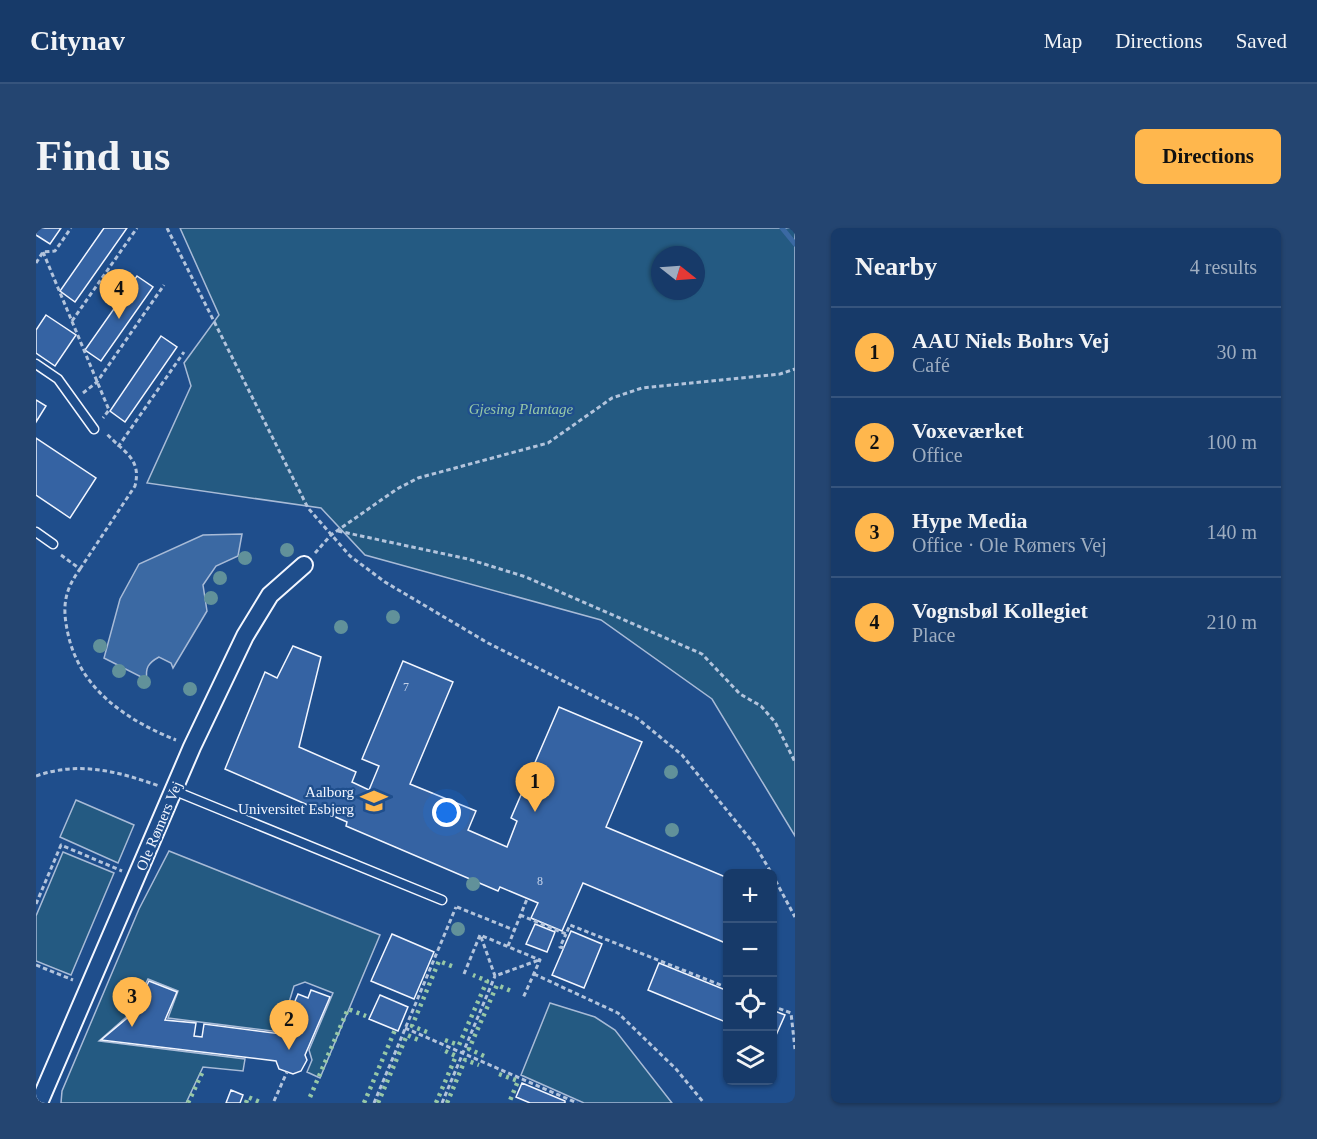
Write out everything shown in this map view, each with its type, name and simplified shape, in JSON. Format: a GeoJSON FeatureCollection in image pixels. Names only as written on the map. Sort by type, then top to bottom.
{"type":"FeatureCollection","features":[{"type":"Feature","properties":{"kind":"street","name":"Ole Rømers Vej"},"geometry":{"type":"LineString","coordinates":[[39,1103],[192,747],[245,636],[270,595],[303,565]]}},
{"type":"Feature","properties":{"kind":"lane"},"geometry":{"type":"LineString","coordinates":[[36,364],[58,379],[96,426]]}},
{"type":"Feature","properties":{"kind":"lane"},"geometry":{"type":"LineString","coordinates":[[36,532],[53,544]]}},
{"type":"Feature","properties":{"kind":"lane"},"geometry":{"type":"LineString","coordinates":[[175,791],[442,900]]}},
{"type":"Feature","properties":{"kind":"path"},"geometry":{"type":"LineString","coordinates":[[43,252],[55,251],[71,228]]}},
{"type":"Feature","properties":{"kind":"path"},"geometry":{"type":"LineString","coordinates":[[72,321],[137,228]]}},
{"type":"Feature","properties":{"kind":"path"},"geometry":{"type":"LineString","coordinates":[[167,228],[308,508],[350,556],[385,582],[488,642],[637,718],[682,755],[755,845],[769,869]]}},
{"type":"Feature","properties":{"kind":"path"},"geometry":{"type":"LineString","coordinates":[[36,263],[43,252]]}},
{"type":"Feature","properties":{"kind":"path"},"geometry":{"type":"LineString","coordinates":[[43,252],[109,410],[96,426],[136,462],[138,475],[135,486],[68,585],[63,609],[72,652],[91,685],[127,717],[192,747]]}},
{"type":"Feature","properties":{"kind":"path"},"geometry":{"type":"LineString","coordinates":[[74,401],[97,382],[164,285]]}},
{"type":"Feature","properties":{"kind":"path"},"geometry":{"type":"LineString","coordinates":[[118,447],[184,352]]}},
{"type":"Feature","properties":{"kind":"path"},"geometry":{"type":"LineString","coordinates":[[303,565],[331,535],[397,489],[418,478],[548,442],[612,398],[642,388],[780,374],[795,369]]}},
{"type":"Feature","properties":{"kind":"path"},"geometry":{"type":"LineString","coordinates":[[338,531],[468,560],[526,577],[702,654],[740,694],[761,706],[775,722],[795,762]]}},
{"type":"Feature","properties":{"kind":"path"},"geometry":{"type":"LineString","coordinates":[[53,544],[61,556],[80,569]]}},
{"type":"Feature","properties":{"kind":"path"},"geometry":{"type":"LineString","coordinates":[[36,776],[56,769],[89,767],[123,773],[175,791]]}},
{"type":"Feature","properties":{"kind":"path"},"geometry":{"type":"LineString","coordinates":[[36,904],[61,845],[137,878]]}},
{"type":"Feature","properties":{"kind":"path"},"geometry":{"type":"LineString","coordinates":[[777,883],[795,917]]}},
{"type":"Feature","properties":{"kind":"path"},"geometry":{"type":"LineString","coordinates":[[508,946],[527,898]]}},
{"type":"Feature","properties":{"kind":"path"},"geometry":{"type":"LineString","coordinates":[[442,900],[514,930]]}},
{"type":"Feature","properties":{"kind":"path"},"geometry":{"type":"LineString","coordinates":[[374,1103],[456,907]]}},
{"type":"Feature","properties":{"kind":"path"},"geometry":{"type":"LineString","coordinates":[[520,915],[566,934]]}},
{"type":"Feature","properties":{"kind":"path"},"geometry":{"type":"LineString","coordinates":[[564,948],[560,947],[570,925],[723,987]]}},
{"type":"Feature","properties":{"kind":"path"},"geometry":{"type":"LineString","coordinates":[[480,935],[540,960]]}},
{"type":"Feature","properties":{"kind":"path"},"geometry":{"type":"LineString","coordinates":[[464,974],[480,935]]}},
{"type":"Feature","properties":{"kind":"path"},"geometry":{"type":"LineString","coordinates":[[442,1103],[495,976],[480,935]]}},
{"type":"Feature","properties":{"kind":"path"},"geometry":{"type":"LineString","coordinates":[[495,976],[540,960]]}},
{"type":"Feature","properties":{"kind":"path"},"geometry":{"type":"LineString","coordinates":[[523,998],[540,960]]}},
{"type":"Feature","properties":{"kind":"path"},"geometry":{"type":"LineString","coordinates":[[36,965],[90,987]]}},
{"type":"Feature","properties":{"kind":"path"},"geometry":{"type":"LineString","coordinates":[[534,974],[618,1013],[676,1069],[704,1103]]}},
{"type":"Feature","properties":{"kind":"path"},"geometry":{"type":"LineString","coordinates":[[777,1008],[791,1013],[795,1049]]}},
{"type":"Feature","properties":{"kind":"path"},"geometry":{"type":"LineString","coordinates":[[405,1028],[577,1103]]}},
{"type":"Feature","properties":{"kind":"path"},"geometry":{"type":"LineString","coordinates":[[274,1101],[286,1072]]}},
{"type":"Feature","properties":{"kind":"green space","name":"Gjesing Plantage"},"geometry":{"type":"Polygon","coordinates":[[[180,228],[795,228],[795,836],[712,699],[601,620],[365,555],[321,508],[147,483],[191,386],[184,363],[219,315],[180,228]]]}},
{"type":"Feature","properties":{"kind":"green space"},"geometry":{"type":"Polygon","coordinates":[[[76,800],[134,825],[118,863],[60,837],[76,800]]]}},
{"type":"Feature","properties":{"kind":"green space"},"geometry":{"type":"Polygon","coordinates":[[[169,851],[380,935],[320,1078],[307,1072],[312,1060],[309,1050],[333,993],[305,982],[294,986],[280,1032],[168,1018],[178,991],[148,979],[131,1013],[99,1041],[245,1059],[243,1071],[203,1067],[186,1103],[61,1103],[62,1091],[139,909],[169,851]]]}},
{"type":"Feature","properties":{"kind":"green space"},"geometry":{"type":"Polygon","coordinates":[[[63,852],[114,873],[71,975],[36,961],[36,916],[63,852]]]}},
{"type":"Feature","properties":{"kind":"green space"},"geometry":{"type":"Polygon","coordinates":[[[550,1003],[595,1017],[615,1030],[672,1103],[584,1103],[521,1075],[550,1003]]]}},
{"type":"Feature","properties":{"kind":"shaded area"},"geometry":{"type":"Polygon","coordinates":[[[242,534],[238,556],[216,566],[203,585],[207,611],[173,668],[171,663],[159,657],[148,666],[147,680],[104,658],[120,599],[139,564],[203,535],[242,534]]]}},
{"type":"Feature","properties":{"kind":"building"},"geometry":{"type":"Polygon","coordinates":[[[37,228],[61,228],[50,244],[36,235],[37,228]]]}},
{"type":"Feature","properties":{"kind":"building"},"geometry":{"type":"Polygon","coordinates":[[[104,228],[127,228],[75,302],[60,291],[104,228]]]}},
{"type":"Feature","properties":{"kind":"building"},"geometry":{"type":"Polygon","coordinates":[[[137,276],[153,287],[101,361],[85,350],[137,276]]]}},
{"type":"Feature","properties":{"kind":"building"},"geometry":{"type":"Polygon","coordinates":[[[46,315],[76,335],[55,366],[36,353],[36,330],[46,315]]]}},
{"type":"Feature","properties":{"kind":"building"},"geometry":{"type":"Polygon","coordinates":[[[161,336],[177,347],[125,422],[110,411],[161,336]]]}},
{"type":"Feature","properties":{"kind":"building"},"geometry":{"type":"Polygon","coordinates":[[[36,400],[46,406],[36,422],[36,400]]]}},
{"type":"Feature","properties":{"kind":"building"},"geometry":{"type":"Polygon","coordinates":[[[36,438],[96,478],[70,518],[36,495],[36,438]]]}},
{"type":"Feature","properties":{"kind":"building","name":"Aalborg Universitet Esbjerg"},"geometry":{"type":"Polygon","coordinates":[[[293,646],[321,657],[299,747],[356,772],[352,782],[369,790],[379,766],[362,759],[403,661],[453,682],[410,784],[476,811],[468,830],[507,847],[517,821],[511,818],[559,707],[642,742],[606,827],[723,876],[723,942],[583,883],[562,931],[531,918],[538,903],[500,887],[498,891],[346,826],[347,822],[225,769],[265,672],[277,678],[293,646]]]}},
{"type":"Feature","properties":{"kind":"building"},"geometry":{"type":"Polygon","coordinates":[[[535,924],[555,932],[547,952],[526,944],[535,924]]]}},
{"type":"Feature","properties":{"kind":"building"},"geometry":{"type":"Polygon","coordinates":[[[571,931],[602,944],[584,988],[552,975],[571,931]]]}},
{"type":"Feature","properties":{"kind":"building"},"geometry":{"type":"Polygon","coordinates":[[[392,934],[434,952],[414,999],[371,981],[392,934]]]}},
{"type":"Feature","properties":{"kind":"building"},"geometry":{"type":"Polygon","coordinates":[[[659,963],[723,989],[723,1021],[648,990],[659,963]]]}},
{"type":"Feature","properties":{"kind":"building"},"geometry":{"type":"Polygon","coordinates":[[[149,981],[177,992],[165,1020],[196,1023],[194,1036],[202,1037],[204,1024],[281,1034],[298,994],[308,998],[311,990],[330,997],[305,1055],[307,1060],[301,1071],[293,1074],[279,1069],[276,1061],[101,1040],[132,1014],[149,981]]]}},
{"type":"Feature","properties":{"kind":"building"},"geometry":{"type":"Polygon","coordinates":[[[380,995],[408,1007],[398,1031],[369,1019],[380,995]]]}},
{"type":"Feature","properties":{"kind":"building"},"geometry":{"type":"Polygon","coordinates":[[[777,1012],[785,1015],[777,1033],[777,1012]]]}},
{"type":"Feature","properties":{"kind":"building"},"geometry":{"type":"Polygon","coordinates":[[[522,1083],[565,1101],[565,1103],[530,1103],[516,1097],[522,1083]]]}},
{"type":"Feature","properties":{"kind":"building"},"geometry":{"type":"Polygon","coordinates":[[[231,1090],[243,1095],[240,1103],[226,1103],[231,1090]]]}},
{"type":"Feature","properties":{"kind":"waterway"},"geometry":{"type":"LineString","coordinates":[[782,228],[795,244]]}},
{"type":"Feature","properties":{"kind":"hedge"},"geometry":{"type":"LineString","coordinates":[[427,1032],[412,1026],[439,961],[454,967]]}},
{"type":"Feature","properties":{"kind":"hedge"},"geometry":{"type":"LineString","coordinates":[[445,1040],[459,1045],[487,981],[473,975]]}},
{"type":"Feature","properties":{"kind":"hedge"},"geometry":{"type":"LineString","coordinates":[[484,1056],[469,1049],[497,985],[511,991]]}},
{"type":"Feature","properties":{"kind":"hedge"},"geometry":{"type":"LineString","coordinates":[[310,1097],[348,1009],[366,1016]]}},
{"type":"Feature","properties":{"kind":"hedge"},"geometry":{"type":"LineString","coordinates":[[364,1103],[395,1030],[393,1029]]}},
{"type":"Feature","properties":{"kind":"hedge"},"geometry":{"type":"LineString","coordinates":[[378,1103],[407,1035],[421,1041]]}},
{"type":"Feature","properties":{"kind":"hedge"},"geometry":{"type":"LineString","coordinates":[[436,1103],[456,1056],[441,1049]]}},
{"type":"Feature","properties":{"kind":"hedge"},"geometry":{"type":"LineString","coordinates":[[447,1103],[465,1060],[479,1065]]}},
{"type":"Feature","properties":{"kind":"hedge"},"geometry":{"type":"LineString","coordinates":[[188,1103],[204,1069]]}},
{"type":"Feature","properties":{"kind":"hedge"},"geometry":{"type":"LineString","coordinates":[[499,1074],[518,1081],[509,1103]]}},
{"type":"Feature","properties":{"kind":"hedge"},"geometry":{"type":"LineString","coordinates":[[246,1103],[248,1097],[262,1103]]}},
{"type":"Feature","properties":{"kind":"place","name":"Vognsbøl Kollegiet"},"geometry":{"type":"Point","coordinates":[119,319]}},
{"type":"Feature","properties":{"kind":"place","name":"Aalborg Universitet Esbjerg"},"geometry":{"type":"Point","coordinates":[374,801]}},
{"type":"Feature","properties":{"kind":"place","name":"AAU Niels Bohrs Vej"},"geometry":{"type":"Point","coordinates":[535,812]}},
{"type":"Feature","properties":{"kind":"place","name":"Hype Media"},"geometry":{"type":"Point","coordinates":[132,1027]}},
{"type":"Feature","properties":{"kind":"place","name":"Voxeværket"},"geometry":{"type":"Point","coordinates":[289,1050]}}]}
